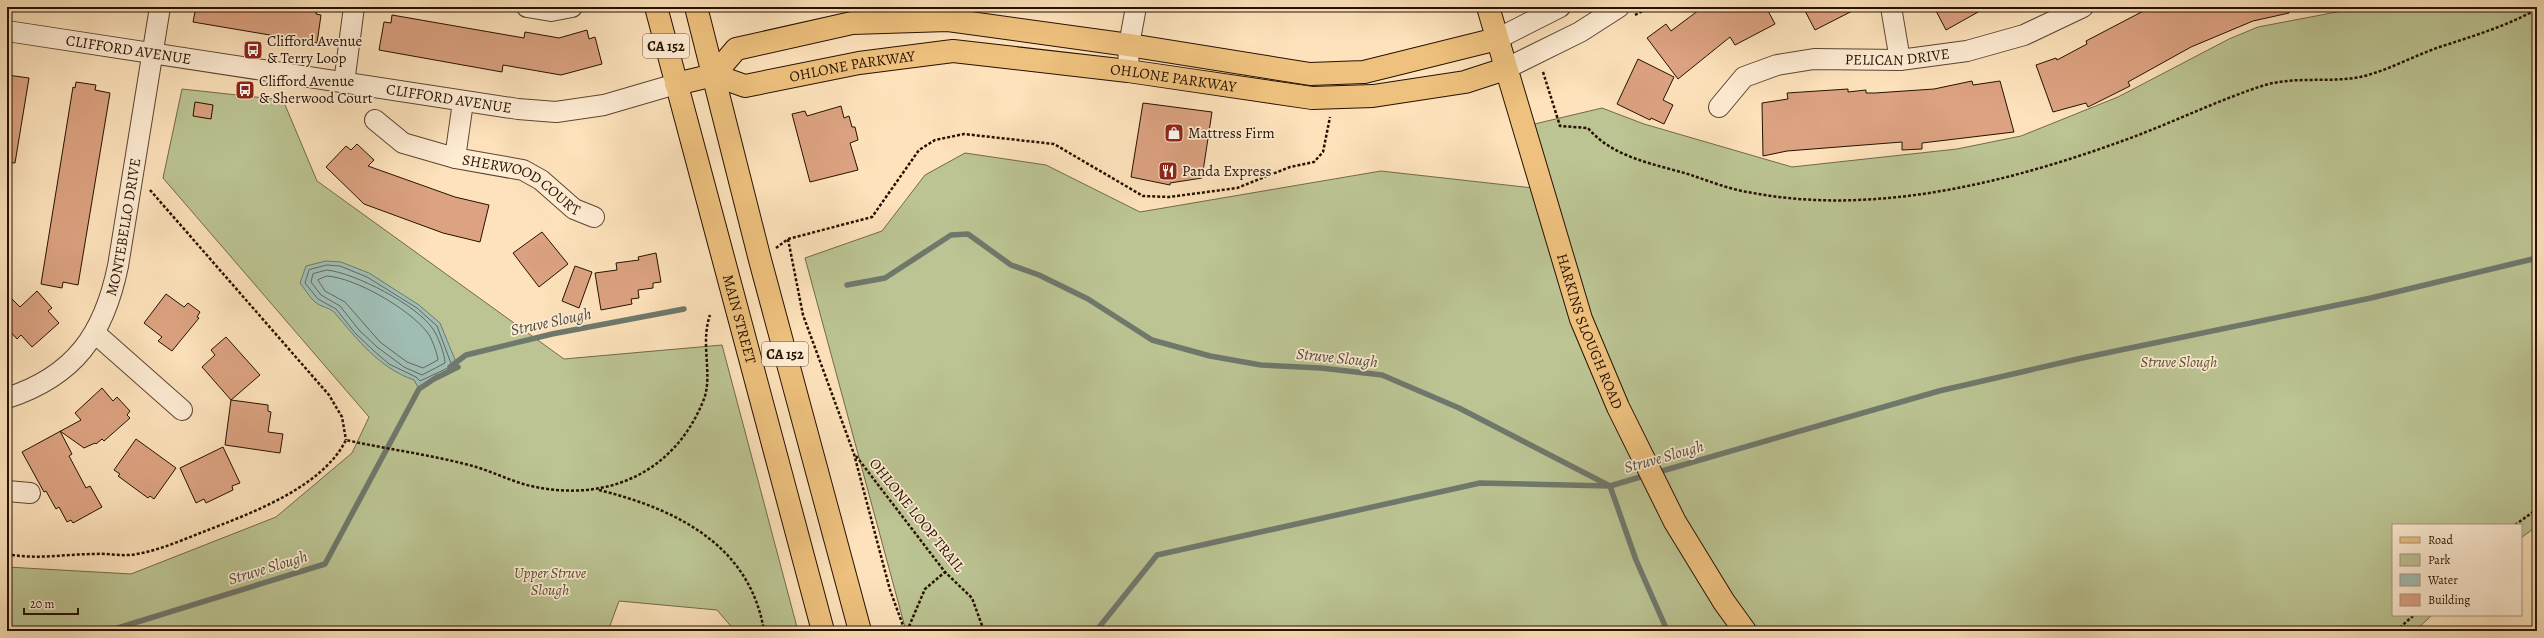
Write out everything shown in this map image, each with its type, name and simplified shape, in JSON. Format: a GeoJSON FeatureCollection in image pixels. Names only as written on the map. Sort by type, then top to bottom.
{"type":"FeatureCollection","features":[{"type":"Feature","properties":{"kind":"main road","name":"MAIN STREET"},"geometry":{"type":"LineString","coordinates":[[656,7],[824,631]]}},
{"type":"Feature","properties":{"kind":"main road","name":"CA 152"},"geometry":{"type":"LineString","coordinates":[[696,7],[760,260],[860,631]]}},
{"type":"Feature","properties":{"kind":"main road","name":"HARKINS SLOUGH ROAD"},"geometry":{"type":"LineString","coordinates":[[1488,7],[1505,69],[1582,319],[1618,407],[1674,522],[1724,602],[1745,631]]}},
{"type":"Feature","properties":{"kind":"main road","name":"OHLONE PARKWAY"},"geometry":{"type":"LineString","coordinates":[[1497,39],[1364,72],[1310,74],[1130,45],[948,20],[852,23],[736,49],[714,75],[745,86],[859,63],[953,51],[1128,71],[1312,98],[1373,96],[1465,82],[1505,69]]}},
{"type":"Feature","properties":{"kind":"main road"},"geometry":{"type":"LineString","coordinates":[[676,84],[714,75]]}},
{"type":"Feature","properties":{"kind":"street","name":"MONTEBELLO DRIVE"},"geometry":{"type":"LineString","coordinates":[[7,398],[34,389],[72,362],[96,334],[113,291],[160,7]]}},
{"type":"Feature","properties":{"kind":"street"},"geometry":{"type":"LineString","coordinates":[[344,83],[354,7]]}},
{"type":"Feature","properties":{"kind":"street"},"geometry":{"type":"LineString","coordinates":[[527,7],[551,11],[572,7]]}},
{"type":"Feature","properties":{"kind":"street"},"geometry":{"type":"LineString","coordinates":[[1128,71],[1130,45],[1136,7]]}},
{"type":"Feature","properties":{"kind":"street","name":"OHLONE PARKWAY"},"geometry":{"type":"LineString","coordinates":[[1497,39],[1560,7]]}},
{"type":"Feature","properties":{"kind":"street","name":"OHLONE PARKWAY"},"geometry":{"type":"LineString","coordinates":[[1505,69],[1580,32],[1619,7]]}},
{"type":"Feature","properties":{"kind":"street"},"geometry":{"type":"LineString","coordinates":[[1892,7],[1900,60]]}},
{"type":"Feature","properties":{"kind":"street","name":"PELICAN DRIVE"},"geometry":{"type":"LineString","coordinates":[[1719,107],[1744,78],[1777,65],[1814,58],[1900,60],[1967,51],[2006,41],[2044,27],[2083,7]]}},
{"type":"Feature","properties":{"kind":"street","name":"CLIFFORD AVENUE"},"geometry":{"type":"LineString","coordinates":[[7,31],[462,102],[556,112],[604,105],[676,84]]}},
{"type":"Feature","properties":{"kind":"street","name":"SHERWOOD COURT"},"geometry":{"type":"LineString","coordinates":[[462,102],[455,158],[523,170],[541,180],[574,209],[594,217]]}},
{"type":"Feature","properties":{"kind":"street"},"geometry":{"type":"LineString","coordinates":[[375,120],[403,143],[455,158]]}},
{"type":"Feature","properties":{"kind":"street"},"geometry":{"type":"LineString","coordinates":[[96,334],[182,410]]}},
{"type":"Feature","properties":{"kind":"street"},"geometry":{"type":"LineString","coordinates":[[7,491],[30,493]]}},
{"type":"Feature","properties":{"kind":"path"},"geometry":{"type":"LineString","coordinates":[[1540,65],[1546,78],[1560,126],[1588,128],[1603,143],[1625,154],[1749,193],[1816,199],[1883,198],[1944,190],[2019,175],[2125,140],[2268,84],[2297,80],[2341,79],[2373,74],[2448,44],[2503,26],[2537,9]]}},
{"type":"Feature","properties":{"kind":"path"},"geometry":{"type":"LineString","coordinates":[[760,260],[788,239],[872,217],[919,150],[935,140],[964,134],[1054,144],[1143,196],[1169,198],[1237,188],[1290,167],[1302,166],[1314,162],[1323,152],[1330,116],[1338,115]]}},
{"type":"Feature","properties":{"kind":"path"},"geometry":{"type":"LineString","coordinates":[[7,554],[35,557],[96,554],[135,555],[164,547],[247,515],[296,489],[334,459],[346,440],[342,417],[329,395],[134,171]]}},
{"type":"Feature","properties":{"kind":"path"},"geometry":{"type":"LineString","coordinates":[[788,239],[803,315],[854,454],[890,590],[906,631]]}},
{"type":"Feature","properties":{"kind":"path"},"geometry":{"type":"LineString","coordinates":[[346,440],[399,452],[468,464],[531,486],[560,491],[599,490],[616,486],[643,472],[674,446],[688,429],[704,397],[706,382],[705,337],[710,315]]}},
{"type":"Feature","properties":{"kind":"path","name":"OHLONE LOOP TRAIL"},"geometry":{"type":"LineString","coordinates":[[854,454],[945,572],[972,598],[984,631]]}},
{"type":"Feature","properties":{"kind":"path"},"geometry":{"type":"LineString","coordinates":[[599,490],[654,506],[694,526],[725,554],[750,585],[757,600],[764,631]]}},
{"type":"Feature","properties":{"kind":"path"},"geometry":{"type":"LineString","coordinates":[[2516,524],[2537,509]]}},
{"type":"Feature","properties":{"kind":"path"},"geometry":{"type":"LineString","coordinates":[[906,631],[925,589],[945,572]]}},
{"type":"Feature","properties":{"kind":"path"},"geometry":{"type":"LineString","coordinates":[[2396,631],[2413,616]]}},
{"type":"Feature","properties":{"kind":"green space","name":"Struve Slough"},"geometry":{"type":"Polygon","coordinates":[[[2363,7],[2537,7],[2537,526],[2522,537],[2522,524],[2392,524],[2392,616],[2431,616],[2415,631],[906,631],[805,258],[882,231],[925,175],[965,153],[1046,165],[1140,212],[1381,171],[1551,190],[1526,126],[1602,108],[1644,124],[1792,167],[1957,149],[2021,136],[2118,97],[2229,39],[2258,27],[2363,7]]]}},
{"type":"Feature","properties":{"kind":"green space","name":"Upper Struve Slough"},"geometry":{"type":"Polygon","coordinates":[[[182,89],[283,100],[317,181],[564,359],[722,345],[798,631],[735,631],[717,610],[619,601],[608,631],[7,631],[7,567],[131,574],[276,517],[352,453],[369,417],[163,178],[182,89]]]}},
{"type":"Feature","properties":{"kind":"water"},"geometry":{"type":"Polygon","coordinates":[[[326,261],[341,262],[369,273],[419,305],[440,323],[458,367],[418,387],[414,380],[401,375],[379,360],[360,342],[334,312],[317,304],[300,283],[306,266],[326,261]]]}},
{"type":"Feature","properties":{"kind":"building"},"geometry":{"type":"Polygon","coordinates":[[[196,7],[317,7],[316,14],[321,15],[317,43],[193,22],[196,7]]]}},
{"type":"Feature","properties":{"kind":"building"},"geometry":{"type":"Polygon","coordinates":[[[1703,7],[1766,7],[1775,24],[1735,45],[1730,37],[1678,79],[1647,38],[1666,24],[1671,31],[1703,7]]]}},
{"type":"Feature","properties":{"kind":"building"},"geometry":{"type":"Polygon","coordinates":[[[1803,7],[1860,7],[1815,30],[1803,7]]]}},
{"type":"Feature","properties":{"kind":"building"},"geometry":{"type":"Polygon","coordinates":[[[1934,7],[1987,7],[1946,30],[1934,7]]]}},
{"type":"Feature","properties":{"kind":"building"},"geometry":{"type":"Polygon","coordinates":[[[2151,7],[2288,7],[2289,13],[2253,21],[2191,47],[2128,82],[2130,86],[2088,107],[2086,103],[2053,112],[2036,65],[2056,58],[2057,60],[2087,44],[2086,41],[2151,7]]]}},
{"type":"Feature","properties":{"kind":"building"},"geometry":{"type":"Polygon","coordinates":[[[392,15],[524,38],[525,32],[559,38],[587,30],[589,39],[595,37],[602,64],[561,75],[503,65],[502,72],[379,50],[384,22],[391,23],[392,15]]]}},
{"type":"Feature","properties":{"kind":"building"},"geometry":{"type":"Polygon","coordinates":[[[1638,59],[1674,77],[1663,100],[1673,105],[1664,124],[1651,118],[1650,120],[1617,104],[1638,59]]]}},
{"type":"Feature","properties":{"kind":"building"},"geometry":{"type":"Polygon","coordinates":[[[7,75],[29,78],[15,163],[7,162],[7,75]]]}},
{"type":"Feature","properties":{"kind":"building"},"geometry":{"type":"Polygon","coordinates":[[[1972,81],[1973,85],[2000,81],[2014,132],[1922,143],[1922,149],[1902,150],[1902,142],[1787,151],[1763,156],[1762,103],[1788,99],[1787,93],[1848,89],[1848,92],[1866,90],[1866,93],[1875,93],[1934,89],[1972,81]]]}},
{"type":"Feature","properties":{"kind":"building"},"geometry":{"type":"Polygon","coordinates":[[[76,82],[96,85],[95,90],[110,93],[78,285],[63,282],[62,288],[41,284],[73,87],[75,88],[76,82]]]}},
{"type":"Feature","properties":{"kind":"building"},"geometry":{"type":"Polygon","coordinates":[[[195,102],[213,105],[211,119],[193,116],[195,102]]]}},
{"type":"Feature","properties":{"kind":"building","name":"Mattress Firm"},"geometry":{"type":"Polygon","coordinates":[[[1143,103],[1212,112],[1202,178],[1170,183],[1170,185],[1131,177],[1143,103]]]}},
{"type":"Feature","properties":{"kind":"building"},"geometry":{"type":"Polygon","coordinates":[[[841,106],[844,118],[849,116],[852,127],[855,127],[858,140],[850,143],[858,170],[810,182],[792,114],[805,111],[807,116],[841,106]]]}},
{"type":"Feature","properties":{"kind":"building"},"geometry":{"type":"Polygon","coordinates":[[[357,144],[374,160],[368,166],[455,197],[489,205],[480,242],[443,233],[364,204],[326,167],[346,146],[351,150],[357,144]]]}},
{"type":"Feature","properties":{"kind":"building"},"geometry":{"type":"Polygon","coordinates":[[[542,232],[568,264],[539,287],[513,253],[542,232]]]}},
{"type":"Feature","properties":{"kind":"building"},"geometry":{"type":"Polygon","coordinates":[[[656,253],[661,282],[653,283],[653,288],[638,290],[639,298],[631,299],[632,304],[601,310],[595,273],[617,270],[616,263],[639,260],[638,257],[656,253]]]}},
{"type":"Feature","properties":{"kind":"building"},"geometry":{"type":"Polygon","coordinates":[[[575,266],[592,272],[579,308],[562,301],[575,266]]]}},
{"type":"Feature","properties":{"kind":"building"},"geometry":{"type":"Polygon","coordinates":[[[37,291],[52,308],[48,311],[59,323],[32,347],[21,335],[17,339],[7,328],[7,294],[20,307],[37,291]]]}},
{"type":"Feature","properties":{"kind":"building"},"geometry":{"type":"Polygon","coordinates":[[[166,294],[184,307],[188,303],[200,312],[197,317],[199,318],[172,351],[158,341],[162,337],[144,323],[166,294]]]}},
{"type":"Feature","properties":{"kind":"building"},"geometry":{"type":"Polygon","coordinates":[[[226,337],[260,375],[231,400],[202,367],[215,355],[211,350],[226,337]]]}},
{"type":"Feature","properties":{"kind":"building"},"geometry":{"type":"Polygon","coordinates":[[[102,388],[113,401],[117,397],[130,411],[127,415],[130,418],[104,441],[102,439],[96,444],[95,443],[84,448],[60,431],[81,420],[75,413],[102,388]]]}},
{"type":"Feature","properties":{"kind":"building"},"geometry":{"type":"Polygon","coordinates":[[[231,400],[268,405],[268,411],[271,412],[268,432],[283,434],[280,453],[225,445],[231,400]]]}},
{"type":"Feature","properties":{"kind":"building"},"geometry":{"type":"Polygon","coordinates":[[[60,431],[72,454],[69,456],[86,488],[90,486],[102,507],[73,523],[71,520],[67,522],[59,507],[56,509],[46,491],[44,492],[22,452],[60,431]]]}},
{"type":"Feature","properties":{"kind":"building"},"geometry":{"type":"Polygon","coordinates":[[[136,439],[176,468],[154,499],[150,496],[148,498],[118,476],[120,474],[114,470],[136,439]]]}},
{"type":"Feature","properties":{"kind":"building"},"geometry":{"type":"Polygon","coordinates":[[[223,447],[240,483],[232,486],[233,490],[206,503],[204,499],[196,503],[180,468],[223,447]]]}},
{"type":"Feature","properties":{"kind":"waterway","name":"Struve Slough"},"geometry":{"type":"LineString","coordinates":[[847,285],[885,278],[951,235],[968,234],[1011,265],[1039,275],[1088,299],[1152,340],[1210,356],[1261,365],[1321,368],[1382,375],[1459,408],[1610,486],[1647,475]]}},
{"type":"Feature","properties":{"kind":"waterway","name":"Struve Slough"},"geometry":{"type":"LineString","coordinates":[[1655,473],[1939,391],[2082,358],[2371,298],[2537,258]]}},
{"type":"Feature","properties":{"kind":"waterway","name":"Struve Slough"},"geometry":{"type":"LineString","coordinates":[[450,367],[466,355],[552,334],[684,309]]}},
{"type":"Feature","properties":{"kind":"waterway","name":"Struve Slough"},"geometry":{"type":"LineString","coordinates":[[436,378],[458,367]]}},
{"type":"Feature","properties":{"kind":"waterway","name":"Struve Slough"},"geometry":{"type":"LineString","coordinates":[[108,631],[325,564],[419,389],[437,377]]}},
{"type":"Feature","properties":{"kind":"waterway"},"geometry":{"type":"LineString","coordinates":[[1096,631],[1157,555],[1480,483],[1610,486],[1636,560],[1666,628],[1665,631]]}},
{"type":"Feature","properties":{"kind":"place","name":"Clifford Avenue & Terry Loop"},"geometry":{"type":"Point","coordinates":[253,50]}},
{"type":"Feature","properties":{"kind":"place","name":"Clifford Avenue & Sherwood Court"},"geometry":{"type":"Point","coordinates":[245,90]}},
{"type":"Feature","properties":{"kind":"place","name":"Mattress Firm"},"geometry":{"type":"Point","coordinates":[1174,133]}},
{"type":"Feature","properties":{"kind":"place","name":"Panda Express"},"geometry":{"type":"Point","coordinates":[1168,171]}}]}
